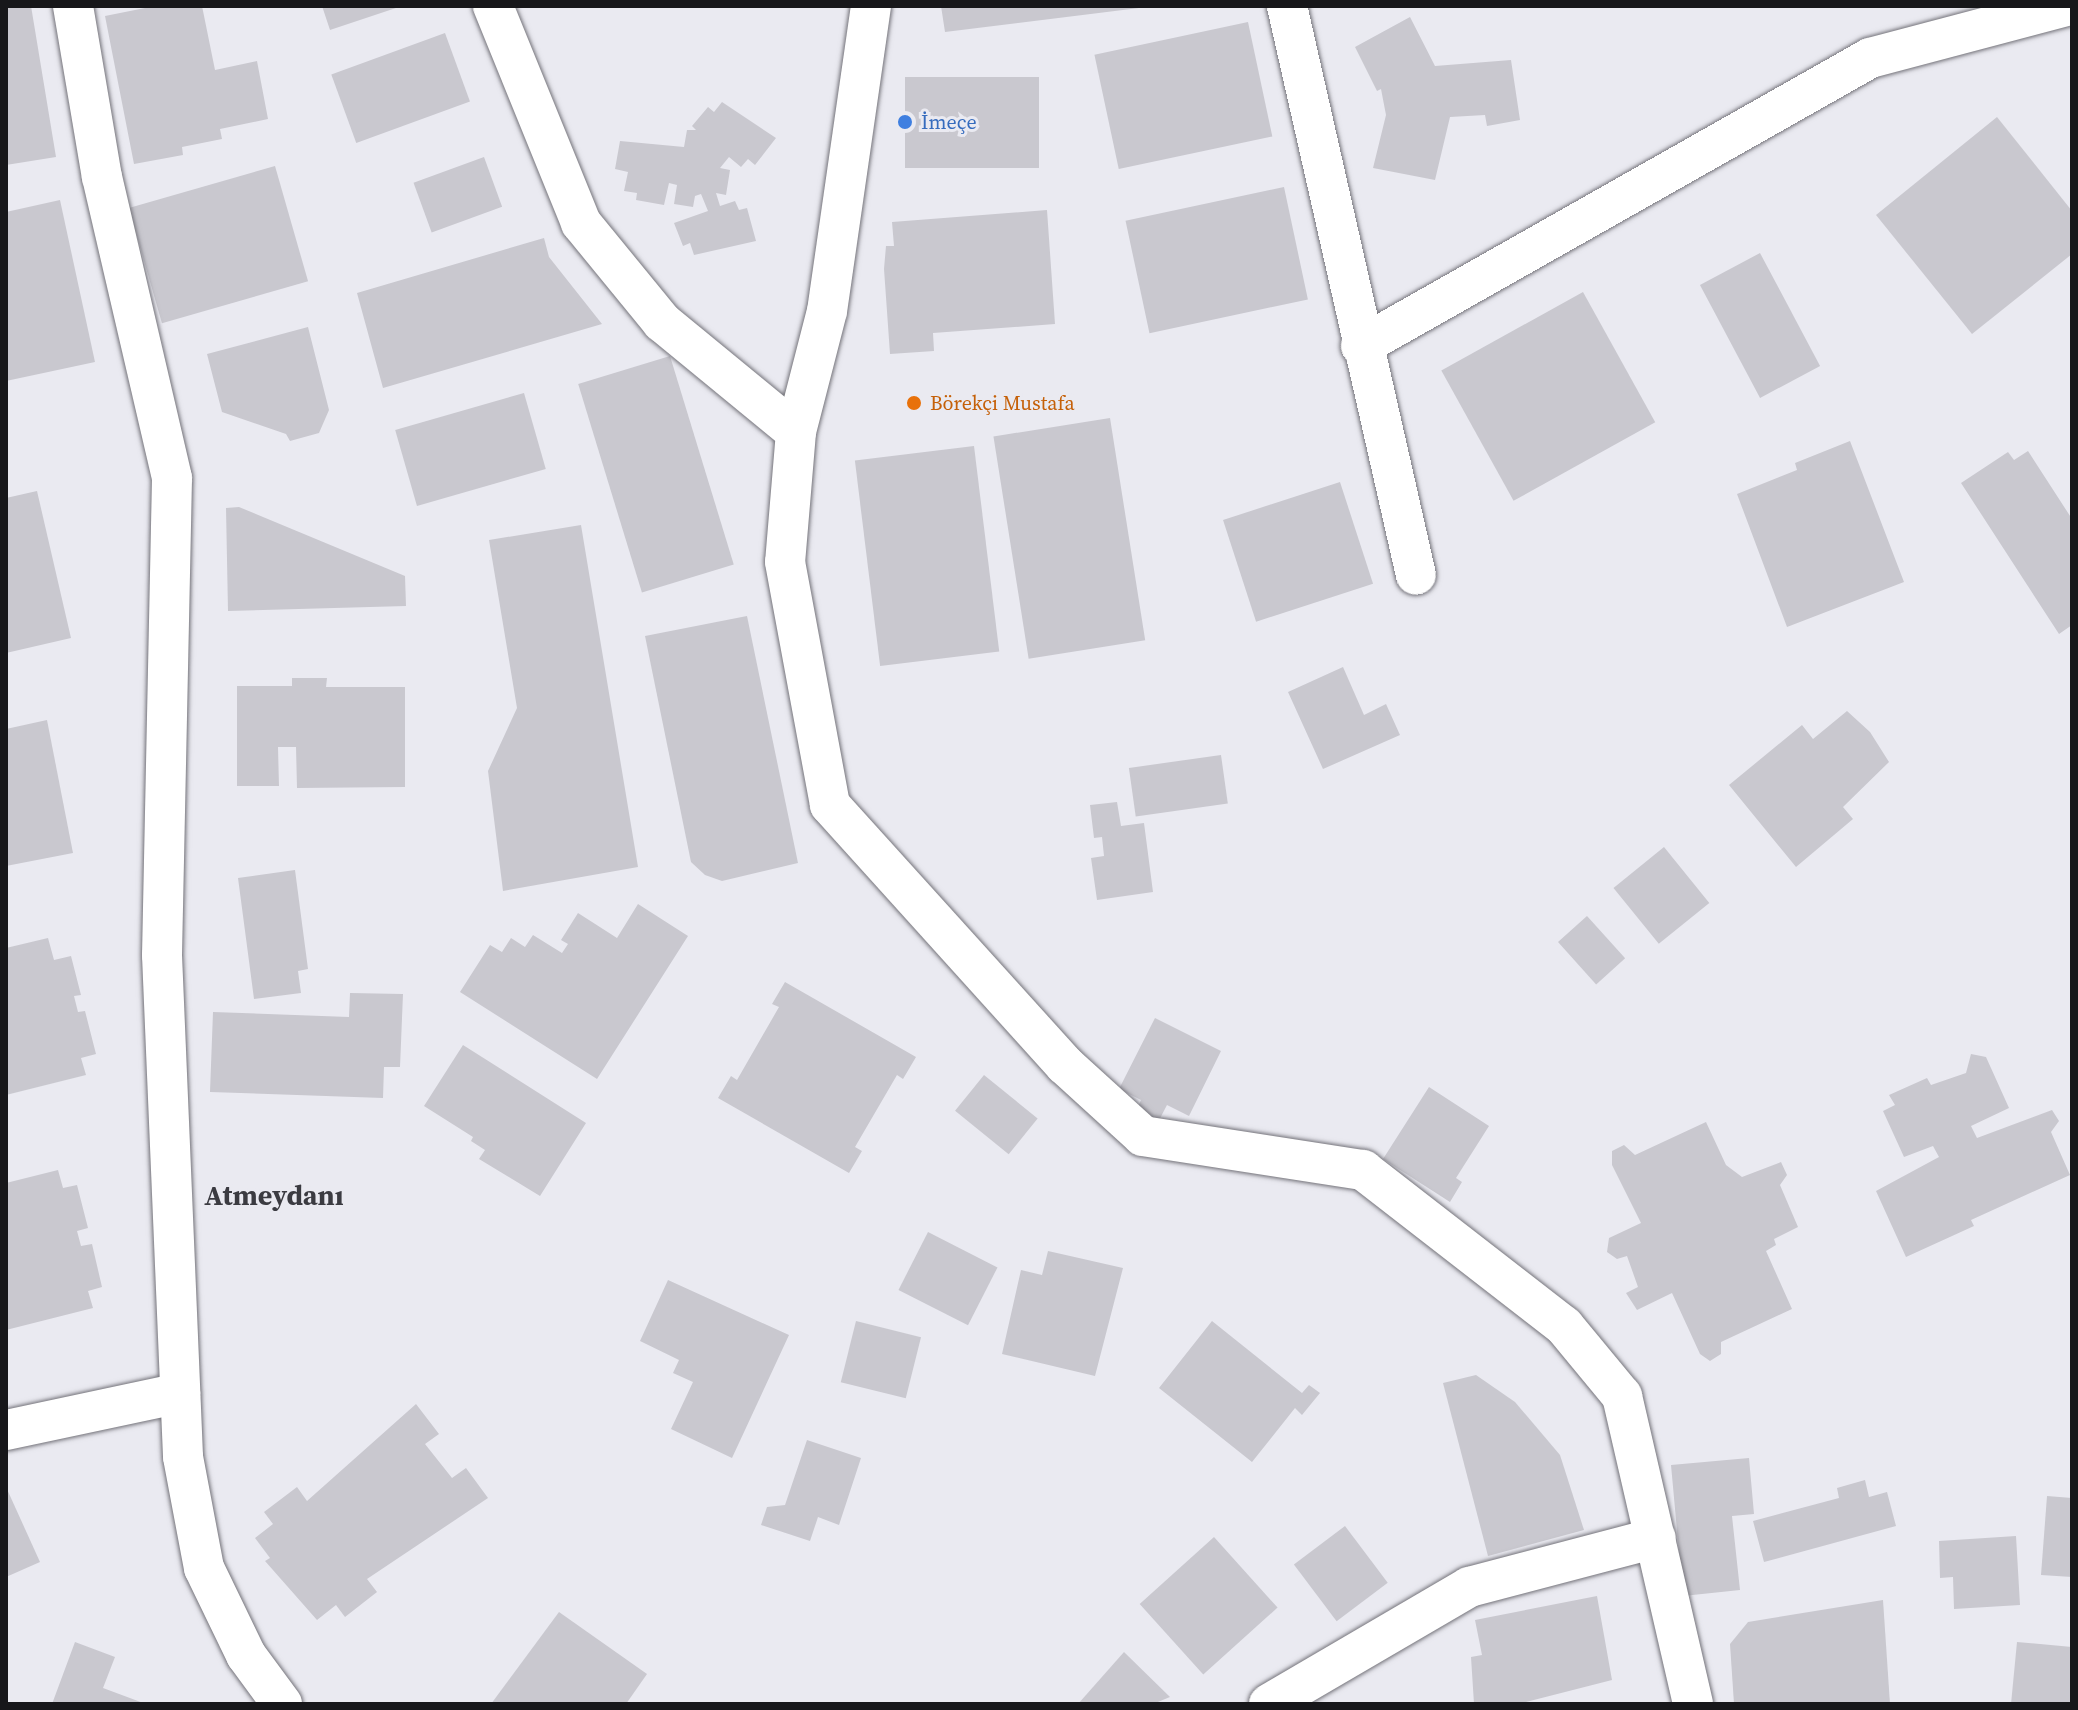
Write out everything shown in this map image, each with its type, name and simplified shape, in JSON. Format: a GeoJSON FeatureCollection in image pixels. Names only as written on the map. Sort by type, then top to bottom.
{"type":"FeatureCollection","features":[{"type":"Feature","properties":{"kind":"street"},"geometry":{"type":"LineString","coordinates":[[73,6],[102,177],[172,478],[162,955],[183,1457],[204,1568],[246,1655],[282,1704]]}},
{"type":"Feature","properties":{"kind":"street"},"geometry":{"type":"LineString","coordinates":[[493,6],[581,223],[662,322],[796,432]]}},
{"type":"Feature","properties":{"kind":"street"},"geometry":{"type":"LineString","coordinates":[[871,6],[827,311],[796,432],[785,562],[830,805],[1065,1065],[1143,1136],[1363,1170],[1564,1326],[1622,1396],[1693,1704]]}},
{"type":"Feature","properties":{"kind":"street"},"geometry":{"type":"LineString","coordinates":[[1287,6],[1361,346],[1416,575]]}},
{"type":"Feature","properties":{"kind":"street"},"geometry":{"type":"LineString","coordinates":[[1361,346],[1870,58],[2067,6]]}},
{"type":"Feature","properties":{"kind":"street"},"geometry":{"type":"LineString","coordinates":[[6,1430],[180,1393]]}},
{"type":"Feature","properties":{"kind":"street"},"geometry":{"type":"LineString","coordinates":[[1269,1704],[1469,1587],[1656,1538]]}},
{"type":"Feature","properties":{"kind":"building"},"geometry":{"type":"Polygon","coordinates":[[[6,6],[31,6],[56,157],[6,165],[6,6]]]}},
{"type":"Feature","properties":{"kind":"building"},"geometry":{"type":"Polygon","coordinates":[[[155,6],[202,6],[215,70],[257,61],[268,119],[220,129],[222,139],[182,147],[183,155],[134,164],[105,16],[155,6]]]}},
{"type":"Feature","properties":{"kind":"building"},"geometry":{"type":"Polygon","coordinates":[[[322,6],[399,6],[399,7],[330,30],[322,6]]]}},
{"type":"Feature","properties":{"kind":"building"},"geometry":{"type":"Polygon","coordinates":[[[941,6],[1139,6],[1139,8],[945,32],[941,6]]]}},
{"type":"Feature","properties":{"kind":"building"},"geometry":{"type":"Polygon","coordinates":[[[1410,17],[1435,66],[1511,60],[1520,120],[1487,126],[1485,115],[1450,117],[1435,180],[1373,168],[1386,115],[1381,89],[1377,91],[1355,47],[1410,17]]]}},
{"type":"Feature","properties":{"kind":"building"},"geometry":{"type":"Polygon","coordinates":[[[1248,22],[1272,136],[1119,169],[1094,55],[1248,22]]]}},
{"type":"Feature","properties":{"kind":"building"},"geometry":{"type":"Polygon","coordinates":[[[445,33],[470,102],[356,143],[331,74],[445,33]]]}},
{"type":"Feature","properties":{"kind":"building"},"geometry":{"type":"Polygon","coordinates":[[[905,77],[1039,77],[1039,168],[905,168],[905,77]]]}},
{"type":"Feature","properties":{"kind":"building"},"geometry":{"type":"Polygon","coordinates":[[[722,102],[776,138],[755,165],[748,159],[741,167],[729,157],[720,168],[730,170],[726,195],[716,193],[720,206],[735,201],[739,210],[747,208],[756,241],[694,255],[690,243],[683,246],[674,223],[708,211],[701,194],[695,196],[693,207],[674,204],[677,185],[669,183],[664,205],[636,200],[637,193],[624,191],[628,172],[615,169],[620,141],[684,147],[687,130],[696,130],[692,126],[708,107],[714,112],[722,102]]]}},
{"type":"Feature","properties":{"kind":"building"},"geometry":{"type":"Polygon","coordinates":[[[1997,117],[2072,211],[2072,254],[1972,334],[1876,215],[1997,117]]]}},
{"type":"Feature","properties":{"kind":"building"},"geometry":{"type":"Polygon","coordinates":[[[484,157],[502,207],[432,232],[414,183],[484,157]]]}},
{"type":"Feature","properties":{"kind":"building"},"geometry":{"type":"Polygon","coordinates":[[[275,166],[308,281],[162,323],[129,208],[275,166]]]}},
{"type":"Feature","properties":{"kind":"building"},"geometry":{"type":"Polygon","coordinates":[[[1284,187],[1308,299],[1149,333],[1126,221],[1284,187]]]}},
{"type":"Feature","properties":{"kind":"building"},"geometry":{"type":"Polygon","coordinates":[[[60,200],[95,362],[6,381],[6,212],[60,200]]]}},
{"type":"Feature","properties":{"kind":"building"},"geometry":{"type":"Polygon","coordinates":[[[1047,210],[1055,324],[933,333],[934,351],[890,354],[884,269],[886,246],[894,246],[892,222],[1047,210]]]}},
{"type":"Feature","properties":{"kind":"building"},"geometry":{"type":"Polygon","coordinates":[[[544,238],[549,257],[602,324],[383,388],[357,293],[544,238]]]}},
{"type":"Feature","properties":{"kind":"building"},"geometry":{"type":"Polygon","coordinates":[[[1760,253],[1820,366],[1760,398],[1700,285],[1760,253]]]}},
{"type":"Feature","properties":{"kind":"building"},"geometry":{"type":"Polygon","coordinates":[[[1583,292],[1655,422],[1514,501],[1441,371],[1583,292]]]}},
{"type":"Feature","properties":{"kind":"building"},"geometry":{"type":"Polygon","coordinates":[[[308,327],[329,410],[319,433],[290,441],[286,434],[222,412],[207,354],[308,327]]]}},
{"type":"Feature","properties":{"kind":"building"},"geometry":{"type":"Polygon","coordinates":[[[670,356],[734,564],[642,593],[578,384],[670,356]]]}},
{"type":"Feature","properties":{"kind":"building"},"geometry":{"type":"Polygon","coordinates":[[[524,393],[546,469],[417,506],[395,430],[524,393]]]}},
{"type":"Feature","properties":{"kind":"building"},"geometry":{"type":"Polygon","coordinates":[[[1110,418],[1145,640],[1029,659],[993,436],[1110,418]]]}},
{"type":"Feature","properties":{"kind":"building"},"geometry":{"type":"Polygon","coordinates":[[[1850,441],[1904,582],[1787,627],[1737,494],[1797,470],[1795,463],[1850,441]]]}},
{"type":"Feature","properties":{"kind":"building"},"geometry":{"type":"Polygon","coordinates":[[[974,446],[999,651],[880,666],[855,461],[974,446]]]}},
{"type":"Feature","properties":{"kind":"building"},"geometry":{"type":"Polygon","coordinates":[[[2028,451],[2072,519],[2072,625],[2059,634],[1961,483],[2008,452],[2014,460],[2028,451]]]}},
{"type":"Feature","properties":{"kind":"building"},"geometry":{"type":"Polygon","coordinates":[[[1340,482],[1373,584],[1256,622],[1223,520],[1340,482]]]}},
{"type":"Feature","properties":{"kind":"building"},"geometry":{"type":"Polygon","coordinates":[[[37,491],[71,638],[6,653],[6,498],[37,491]]]}},
{"type":"Feature","properties":{"kind":"building"},"geometry":{"type":"Polygon","coordinates":[[[239,507],[405,576],[406,606],[228,611],[226,508],[239,507]]]}},
{"type":"Feature","properties":{"kind":"building"},"geometry":{"type":"Polygon","coordinates":[[[581,525],[638,867],[503,891],[488,771],[517,708],[489,540],[581,525]]]}},
{"type":"Feature","properties":{"kind":"building"},"geometry":{"type":"Polygon","coordinates":[[[747,616],[798,863],[722,881],[705,875],[691,862],[645,636],[747,616]]]}},
{"type":"Feature","properties":{"kind":"building"},"geometry":{"type":"Polygon","coordinates":[[[1343,667],[1364,715],[1386,704],[1400,735],[1323,769],[1288,692],[1343,667]]]}},
{"type":"Feature","properties":{"kind":"building"},"geometry":{"type":"Polygon","coordinates":[[[292,678],[327,678],[326,687],[405,687],[405,787],[297,788],[296,747],[278,747],[279,786],[237,786],[237,686],[292,686],[292,678]]]}},
{"type":"Feature","properties":{"kind":"building"},"geometry":{"type":"Polygon","coordinates":[[[1847,711],[1870,732],[1889,762],[1843,807],[1853,819],[1796,867],[1729,785],[1802,725],[1813,739],[1847,711]]]}},
{"type":"Feature","properties":{"kind":"building"},"geometry":{"type":"Polygon","coordinates":[[[47,720],[73,853],[6,866],[6,729],[47,720]]]}},
{"type":"Feature","properties":{"kind":"building"},"geometry":{"type":"Polygon","coordinates":[[[1221,755],[1228,804],[1136,816],[1129,768],[1221,755]]]}},
{"type":"Feature","properties":{"kind":"building"},"geometry":{"type":"Polygon","coordinates":[[[1117,802],[1121,826],[1144,823],[1153,892],[1097,900],[1091,858],[1104,856],[1102,837],[1094,838],[1090,805],[1117,802]]]}},
{"type":"Feature","properties":{"kind":"building"},"geometry":{"type":"Polygon","coordinates":[[[1664,847],[1709,903],[1659,944],[1613,888],[1664,847]]]}},
{"type":"Feature","properties":{"kind":"building"},"geometry":{"type":"Polygon","coordinates":[[[295,870],[308,969],[298,971],[301,993],[254,999],[238,878],[295,870]]]}},
{"type":"Feature","properties":{"kind":"building"},"geometry":{"type":"Polygon","coordinates":[[[638,904],[688,936],[597,1079],[460,992],[490,945],[502,952],[511,938],[525,947],[533,935],[562,953],[568,944],[561,940],[578,913],[617,938],[638,904]]]}},
{"type":"Feature","properties":{"kind":"building"},"geometry":{"type":"Polygon","coordinates":[[[1587,916],[1625,958],[1596,984],[1558,942],[1587,916]]]}},
{"type":"Feature","properties":{"kind":"building"},"geometry":{"type":"Polygon","coordinates":[[[48,938],[54,960],[71,956],[81,995],[74,996],[78,1012],[85,1011],[96,1054],[81,1058],[86,1075],[6,1095],[6,948],[48,938]]]}},
{"type":"Feature","properties":{"kind":"building"},"geometry":{"type":"Polygon","coordinates":[[[785,982],[916,1057],[903,1079],[897,1075],[855,1147],[862,1151],[849,1173],[718,1098],[731,1076],[737,1080],[779,1007],[772,1004],[785,982]]]}},
{"type":"Feature","properties":{"kind":"building"},"geometry":{"type":"Polygon","coordinates":[[[350,993],[403,994],[400,1067],[384,1067],[383,1098],[210,1092],[213,1012],[349,1017],[350,993]]]}},
{"type":"Feature","properties":{"kind":"building"},"geometry":{"type":"Polygon","coordinates":[[[1155,1018],[1221,1051],[1189,1116],[1167,1105],[1155,1128],[1133,1118],[1141,1100],[1119,1089],[1155,1018]]]}},
{"type":"Feature","properties":{"kind":"building"},"geometry":{"type":"Polygon","coordinates":[[[463,1045],[586,1123],[540,1196],[479,1159],[485,1150],[471,1141],[473,1137],[424,1106],[463,1045]]]}},
{"type":"Feature","properties":{"kind":"building"},"geometry":{"type":"Polygon","coordinates":[[[1971,1054],[1986,1057],[2009,1108],[1971,1126],[1977,1138],[2052,1110],[2059,1121],[2051,1132],[2070,1175],[1971,1220],[1974,1226],[1906,1257],[1876,1191],[1939,1157],[1933,1146],[1904,1157],[1883,1111],[1895,1105],[1889,1095],[1927,1078],[1931,1085],[1966,1073],[1971,1054]]]}},
{"type":"Feature","properties":{"kind":"building"},"geometry":{"type":"Polygon","coordinates":[[[984,1075],[1038,1118],[1009,1154],[955,1111],[984,1075]]]}},
{"type":"Feature","properties":{"kind":"building"},"geometry":{"type":"Polygon","coordinates":[[[1429,1087],[1489,1126],[1456,1178],[1462,1182],[1450,1202],[1383,1159],[1429,1087]]]}},
{"type":"Feature","properties":{"kind":"building"},"geometry":{"type":"Polygon","coordinates":[[[1706,1122],[1726,1165],[1742,1177],[1781,1162],[1787,1175],[1780,1185],[1798,1227],[1774,1239],[1776,1245],[1766,1251],[1792,1309],[1721,1342],[1721,1354],[1710,1361],[1700,1354],[1672,1293],[1637,1310],[1626,1293],[1638,1287],[1627,1256],[1617,1259],[1607,1252],[1609,1238],[1641,1223],[1612,1165],[1612,1151],[1624,1145],[1635,1155],[1706,1122]]]}},
{"type":"Feature","properties":{"kind":"building"},"geometry":{"type":"Polygon","coordinates":[[[58,1170],[63,1188],[77,1185],[88,1228],[77,1231],[81,1246],[92,1244],[102,1287],[88,1291],[93,1308],[6,1330],[6,1183],[58,1170]]]}},
{"type":"Feature","properties":{"kind":"building"},"geometry":{"type":"Polygon","coordinates":[[[928,1232],[997,1267],[968,1325],[898,1290],[928,1232]]]}},
{"type":"Feature","properties":{"kind":"building"},"geometry":{"type":"Polygon","coordinates":[[[1048,1251],[1123,1268],[1095,1376],[1002,1354],[1021,1270],[1042,1275],[1048,1251]]]}},
{"type":"Feature","properties":{"kind":"building"},"geometry":{"type":"Polygon","coordinates":[[[668,1280],[789,1335],[732,1458],[671,1429],[693,1382],[673,1373],[679,1360],[640,1341],[668,1280]]]}},
{"type":"Feature","properties":{"kind":"building"},"geometry":{"type":"Polygon","coordinates":[[[856,1321],[921,1337],[906,1398],[841,1382],[856,1321]]]}},
{"type":"Feature","properties":{"kind":"building"},"geometry":{"type":"Polygon","coordinates":[[[1212,1321],[1302,1393],[1309,1385],[1320,1393],[1302,1415],[1295,1408],[1252,1462],[1159,1388],[1212,1321]]]}},
{"type":"Feature","properties":{"kind":"building"},"geometry":{"type":"Polygon","coordinates":[[[1476,1375],[1515,1402],[1560,1455],[1584,1530],[1488,1556],[1443,1383],[1476,1375]]]}},
{"type":"Feature","properties":{"kind":"building"},"geometry":{"type":"Polygon","coordinates":[[[416,1404],[439,1434],[425,1444],[452,1478],[466,1468],[488,1498],[367,1579],[377,1592],[345,1617],[336,1605],[317,1620],[265,1561],[270,1558],[255,1538],[273,1524],[264,1512],[297,1487],[307,1501],[416,1404]]]}},
{"type":"Feature","properties":{"kind":"building"},"geometry":{"type":"Polygon","coordinates":[[[807,1440],[861,1458],[839,1525],[818,1517],[810,1541],[761,1525],[767,1507],[785,1505],[807,1440]]]}},
{"type":"Feature","properties":{"kind":"building"},"geometry":{"type":"Polygon","coordinates":[[[1749,1458],[1754,1514],[1732,1516],[1740,1590],[1683,1596],[1671,1465],[1749,1458]]]}},
{"type":"Feature","properties":{"kind":"building"},"geometry":{"type":"Polygon","coordinates":[[[1865,1480],[1869,1497],[1887,1492],[1896,1526],[1764,1562],[1753,1521],[1839,1498],[1837,1488],[1865,1480]]]}},
{"type":"Feature","properties":{"kind":"building"},"geometry":{"type":"Polygon","coordinates":[[[6,1487],[40,1562],[6,1577],[6,1487]]]}},
{"type":"Feature","properties":{"kind":"building"},"geometry":{"type":"Polygon","coordinates":[[[2047,1496],[2072,1498],[2072,1577],[2041,1575],[2047,1496]]]}},
{"type":"Feature","properties":{"kind":"building"},"geometry":{"type":"Polygon","coordinates":[[[1345,1526],[1388,1583],[1337,1621],[1294,1565],[1345,1526]]]}},
{"type":"Feature","properties":{"kind":"building"},"geometry":{"type":"Polygon","coordinates":[[[2016,1536],[2020,1605],[1954,1609],[1953,1577],[1940,1578],[1939,1541],[2016,1536]]]}},
{"type":"Feature","properties":{"kind":"building"},"geometry":{"type":"Polygon","coordinates":[[[1214,1537],[1278,1608],[1203,1675],[1140,1604],[1214,1537]]]}},
{"type":"Feature","properties":{"kind":"building"},"geometry":{"type":"Polygon","coordinates":[[[1597,1596],[1612,1680],[1518,1704],[1474,1704],[1471,1657],[1482,1655],[1475,1620],[1597,1596]]]}},
{"type":"Feature","properties":{"kind":"building"},"geometry":{"type":"Polygon","coordinates":[[[1883,1600],[1890,1704],[1734,1704],[1730,1644],[1748,1622],[1883,1600]]]}},
{"type":"Feature","properties":{"kind":"building"},"geometry":{"type":"Polygon","coordinates":[[[559,1612],[647,1674],[626,1704],[491,1704],[559,1612]]]}},
{"type":"Feature","properties":{"kind":"building"},"geometry":{"type":"Polygon","coordinates":[[[75,1642],[115,1657],[103,1688],[146,1704],[52,1704],[75,1642]]]}},
{"type":"Feature","properties":{"kind":"building"},"geometry":{"type":"Polygon","coordinates":[[[2017,1642],[2072,1647],[2072,1704],[2011,1704],[2017,1642]]]}},
{"type":"Feature","properties":{"kind":"building"},"geometry":{"type":"Polygon","coordinates":[[[1124,1652],[1170,1697],[1153,1704],[1078,1704],[1124,1652]]]}},
{"type":"Feature","properties":{"kind":"place","name":"İmeçe"},"geometry":{"type":"Point","coordinates":[905,122]}},
{"type":"Feature","properties":{"kind":"place","name":"Börekçi Mustafa"},"geometry":{"type":"Point","coordinates":[914,403]}},
{"type":"Feature","properties":{"kind":"district","name":"Atmeydanı"},"geometry":{"type":"Point","coordinates":[274,1195]}}]}
